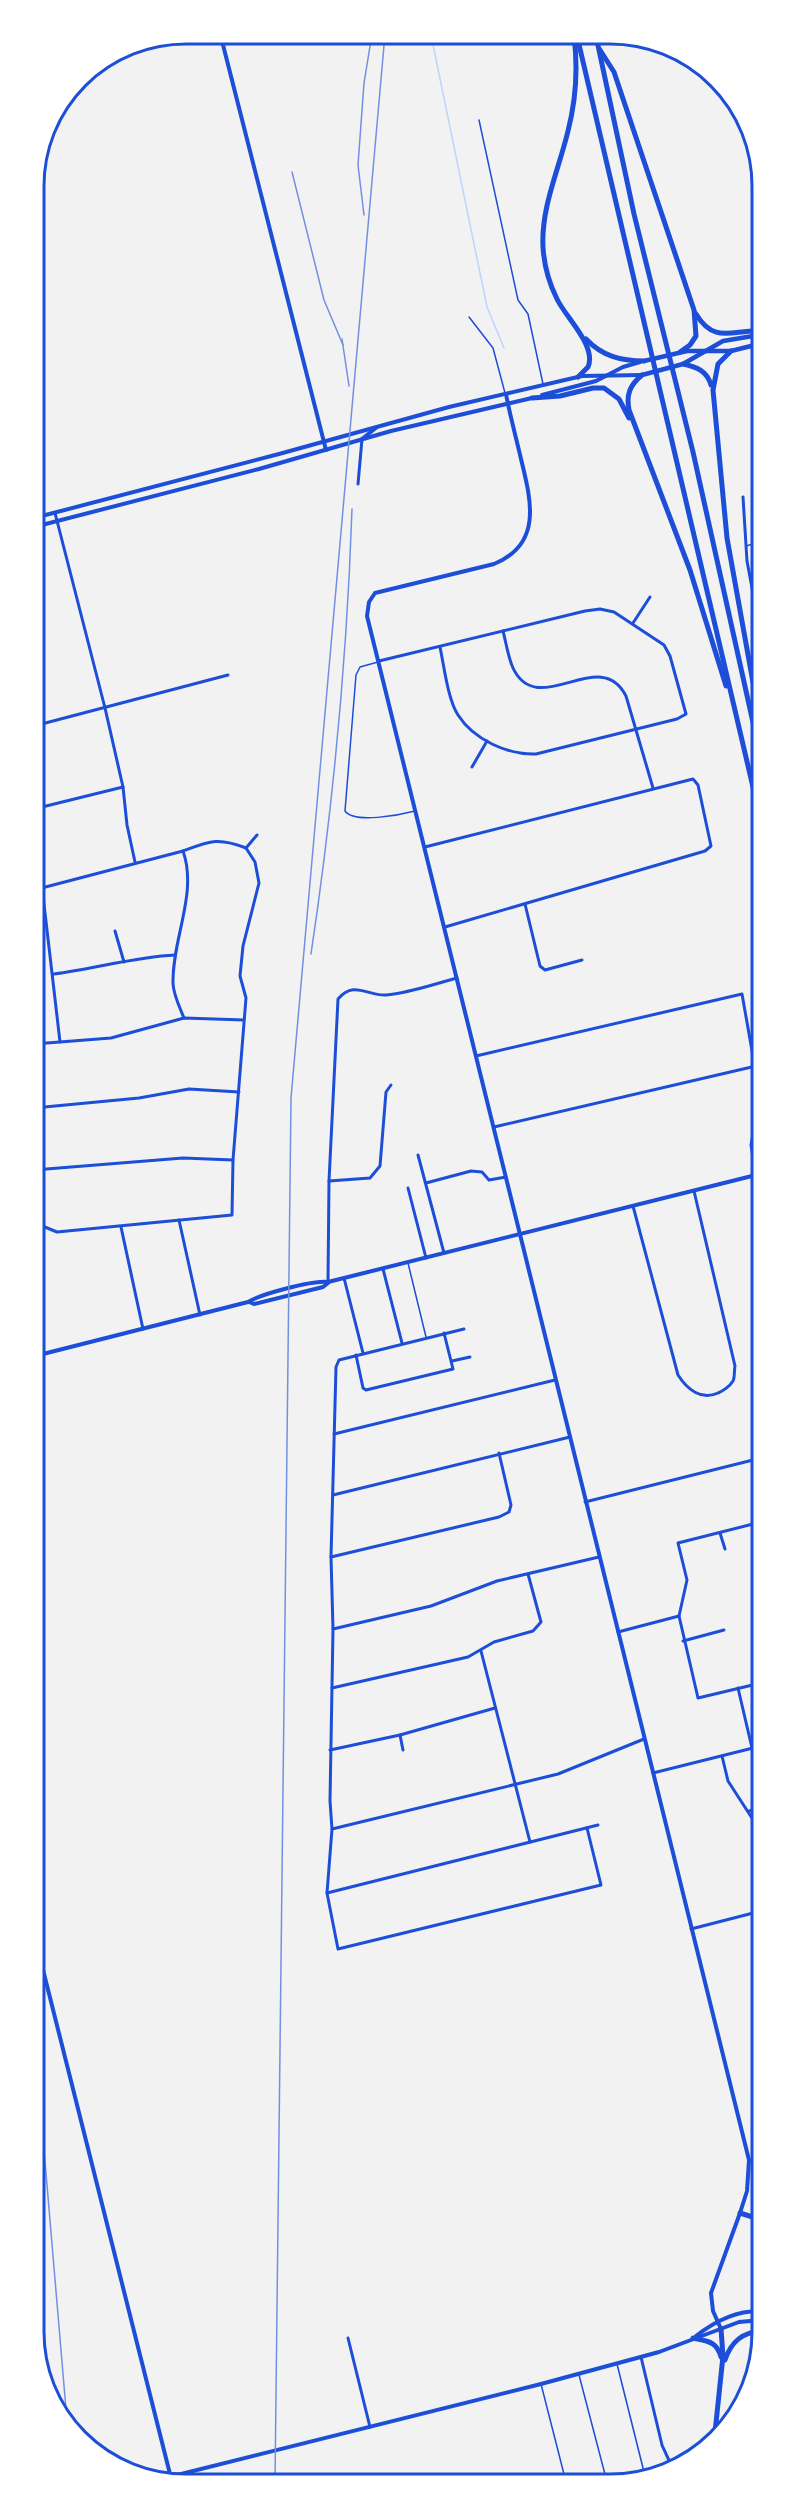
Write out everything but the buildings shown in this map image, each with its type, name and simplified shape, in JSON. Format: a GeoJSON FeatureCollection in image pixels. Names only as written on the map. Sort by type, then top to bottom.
{"type":"FeatureCollection","features":[{"type":"Feature","properties":{"kind":"highway"},"geometry":{"type":"LineString","coordinates":[[575,44],[576,76],[573,110],[546,208],[543,234],[544,260],[550,284],[562,308],[588,347],[591,356],[588,367],[578,377]]}},
{"type":"Feature","properties":{"kind":"highway"},"geometry":{"type":"LineString","coordinates":[[577,44],[650,343],[752,784]]}},
{"type":"Feature","properties":{"kind":"highway"},"geometry":{"type":"LineString","coordinates":[[598,46],[614,72],[694,310],[703,324],[719,333],[752,333]]}},
{"type":"Feature","properties":{"kind":"highway"},"geometry":{"type":"LineString","coordinates":[[598,46],[634,214],[693,452],[752,717]]}},
{"type":"Feature","properties":{"kind":"highway"},"geometry":{"type":"LineString","coordinates":[[680,352],[693,342],[696,336],[694,310]]}},
{"type":"Feature","properties":{"kind":"highway"},"geometry":{"type":"LineString","coordinates":[[573,325],[604,354],[623,360],[644,361]]}},
{"type":"Feature","properties":{"kind":"highway"},"geometry":{"type":"LineString","coordinates":[[731,351],[718,364],[713,390],[727,538],[752,676]]}},
{"type":"Feature","properties":{"kind":"highway"},"geometry":{"type":"LineString","coordinates":[[683,364],[705,373],[713,390]]}},
{"type":"Feature","properties":{"kind":"highway"},"geometry":{"type":"LineString","coordinates":[[642,375],[633,384],[628,396],[629,410],[690,570],[738,728]]}},
{"type":"Feature","properties":{"kind":"highway"},"geometry":{"type":"LineString","coordinates":[[532,398],[560,396],[593,388],[608,390],[619,399],[640,438]]}},
{"type":"Feature","properties":{"kind":"highway"},"geometry":{"type":"LineString","coordinates":[[740,2213],[751,2217]]}},
{"type":"Feature","properties":{"kind":"highway"},"geometry":{"type":"LineString","coordinates":[[716,2426],[722,2367],[721,2329]]}},
{"type":"Feature","properties":{"kind":"highway"},"geometry":{"type":"LineString","coordinates":[[722,2367],[729,2349],[737,2340],[751,2333]]}},
{"type":"Feature","properties":{"kind":"highway"},"geometry":{"type":"LineString","coordinates":[[693,2338],[706,2340],[716,2345],[722,2367]]}},
{"type":"Feature","properties":{"kind":"main road"},"geometry":{"type":"LineString","coordinates":[[642,375],[683,364],[725,341],[752,335]]}},
{"type":"Feature","properties":{"kind":"main road"},"geometry":{"type":"LineString","coordinates":[[644,361],[680,352],[731,351],[752,346]]}},
{"type":"Feature","properties":{"kind":"street"},"geometry":{"type":"LineString","coordinates":[[223,44],[326,450]]}},
{"type":"Feature","properties":{"kind":"street"},"geometry":{"type":"LineString","coordinates":[[44,524],[362,439],[596,381],[623,367],[644,361]]}},
{"type":"Feature","properties":{"kind":"street"},"geometry":{"type":"LineString","coordinates":[[44,515],[379,425],[543,385],[578,377],[642,375]]}},
{"type":"Feature","properties":{"kind":"street"},"geometry":{"type":"LineString","coordinates":[[506,394],[531,511],[527,532],[518,547],[509,556],[494,564],[375,593],[369,602],[368,616],[749,2160],[748,2183],[740,2213],[711,2293],[712,2306],[721,2329]]}},
{"type":"Feature","properties":{"kind":"street"},"geometry":{"type":"LineString","coordinates":[[358,484],[362,439],[379,425]]}},
{"type":"Feature","properties":{"kind":"street"},"geometry":{"type":"LineString","coordinates":[[743,497],[752,592]]}},
{"type":"Feature","properties":{"kind":"street"},"geometry":{"type":"LineString","coordinates":[[55,512],[105,708],[123,787],[127,825],[135,862]]}},
{"type":"Feature","properties":{"kind":"street"},"geometry":{"type":"LineString","coordinates":[[633,623],[650,597]]}},
{"type":"Feature","properties":{"kind":"street"},"geometry":{"type":"LineString","coordinates":[[379,661],[585,610],[600,609],[614,612],[664,645],[670,656],[686,714],[536,754],[510,751],[488,741],[468,726],[457,714],[440,647]]}},
{"type":"Feature","properties":{"kind":"street"},"geometry":{"type":"LineString","coordinates":[[503,631],[513,668],[523,682],[535,688],[596,676],[614,679],[621,686],[653,788]]}},
{"type":"Feature","properties":{"kind":"street"},"geometry":{"type":"LineString","coordinates":[[44,723],[228,675]]}},
{"type":"Feature","properties":{"kind":"street"},"geometry":{"type":"LineString","coordinates":[[472,767],[488,741]]}},
{"type":"Feature","properties":{"kind":"street"},"geometry":{"type":"LineString","coordinates":[[425,846],[693,778],[698,785],[711,846],[688,856],[444,927]]}},
{"type":"Feature","properties":{"kind":"street"},"geometry":{"type":"LineString","coordinates":[[44,807],[123,787]]}},
{"type":"Feature","properties":{"kind":"street"},"geometry":{"type":"LineString","coordinates":[[246,848],[257,835]]}},
{"type":"Feature","properties":{"kind":"street"},"geometry":{"type":"LineString","coordinates":[[44,886],[183,851],[206,842],[227,841],[246,848],[255,862],[259,883],[243,946],[240,976],[246,998],[233,1160],[232,1215],[57,1232],[44,1228]]}},
{"type":"Feature","properties":{"kind":"street"},"geometry":{"type":"LineString","coordinates":[[183,851],[189,877],[175,955],[173,985],[184,1018]]}},
{"type":"Feature","properties":{"kind":"street"},"geometry":{"type":"LineString","coordinates":[[44,902],[60,1042]]}},
{"type":"Feature","properties":{"kind":"street"},"geometry":{"type":"LineString","coordinates":[[525,904],[540,966],[545,970],[582,960]]}},
{"type":"Feature","properties":{"kind":"street"},"geometry":{"type":"LineString","coordinates":[[115,931],[124,962]]}},
{"type":"Feature","properties":{"kind":"street"},"geometry":{"type":"LineString","coordinates":[[54,974],[94,969],[153,956],[175,955]]}},
{"type":"Feature","properties":{"kind":"street"},"geometry":{"type":"LineString","coordinates":[[328,1282],[328,1181],[338,999],[344,992],[355,989],[384,995],[457,978]]}},
{"type":"Feature","properties":{"kind":"street"},"geometry":{"type":"LineString","coordinates":[[476,1056],[742,994],[752,1043]]}},
{"type":"Feature","properties":{"kind":"street"},"geometry":{"type":"LineString","coordinates":[[44,1043],[111,1038],[184,1018],[244,1020]]}},
{"type":"Feature","properties":{"kind":"street"},"geometry":{"type":"LineString","coordinates":[[494,1127],[752,1067]]}},
{"type":"Feature","properties":{"kind":"street"},"geometry":{"type":"LineString","coordinates":[[328,1181],[370,1178],[380,1166],[386,1092],[391,1085]]}},
{"type":"Feature","properties":{"kind":"street"},"geometry":{"type":"LineString","coordinates":[[44,1107],[139,1098],[189,1089],[239,1092]]}},
{"type":"Feature","properties":{"kind":"street"},"geometry":{"type":"LineString","coordinates":[[418,1155],[444,1253]]}},
{"type":"Feature","properties":{"kind":"street"},"geometry":{"type":"LineString","coordinates":[[44,1169],[183,1158],[233,1160]]}},
{"type":"Feature","properties":{"kind":"street"},"geometry":{"type":"LineString","coordinates":[[426,1184],[471,1171],[482,1173],[489,1180],[506,1177]]}},
{"type":"Feature","properties":{"kind":"street"},"geometry":{"type":"LineString","coordinates":[[44,1354],[200,1315],[312,1283],[328,1282],[408,1263],[752,1177]]}},
{"type":"Feature","properties":{"kind":"street"},"geometry":{"type":"LineString","coordinates":[[408,1188],[426,1258]]}},
{"type":"Feature","properties":{"kind":"street"},"geometry":{"type":"LineString","coordinates":[[633,1206],[672,1357],[685,1386],[697,1394],[711,1397],[724,1391],[733,1381],[735,1366],[694,1191]]}},
{"type":"Feature","properties":{"kind":"street"},"geometry":{"type":"LineString","coordinates":[[179,1220],[200,1315]]}},
{"type":"Feature","properties":{"kind":"street"},"geometry":{"type":"LineString","coordinates":[[121,1227],[143,1329]]}},
{"type":"Feature","properties":{"kind":"street"},"geometry":{"type":"LineString","coordinates":[[383,1269],[402,1343]]}},
{"type":"Feature","properties":{"kind":"street"},"geometry":{"type":"LineString","coordinates":[[344,1278],[363,1353]]}},
{"type":"Feature","properties":{"kind":"street"},"geometry":{"type":"LineString","coordinates":[[464,1329],[339,1360],[336,1367],[331,1557],[332,1829],[327,1893],[338,1950],[601,1885],[587,1828]]}},
{"type":"Feature","properties":{"kind":"street"},"geometry":{"type":"LineString","coordinates":[[356,1355],[363,1388],[366,1390],[453,1369],[444,1333]]}},
{"type":"Feature","properties":{"kind":"street"},"geometry":{"type":"LineString","coordinates":[[452,1361],[470,1357]]}},
{"type":"Feature","properties":{"kind":"street"},"geometry":{"type":"LineString","coordinates":[[334,1434],[555,1380]]}},
{"type":"Feature","properties":{"kind":"street"},"geometry":{"type":"LineString","coordinates":[[333,1495],[570,1437]]}},
{"type":"Feature","properties":{"kind":"street"},"geometry":{"type":"LineString","coordinates":[[331,1557],[499,1517],[509,1512],[511,1505],[499,1453]]}},
{"type":"Feature","properties":{"kind":"street"},"geometry":{"type":"LineString","coordinates":[[585,1502],[751,1460]]}},
{"type":"Feature","properties":{"kind":"street"},"geometry":{"type":"LineString","coordinates":[[751,1525],[678,1543],[687,1580],[679,1616],[698,1698],[751,1685]]}},
{"type":"Feature","properties":{"kind":"street"},"geometry":{"type":"LineString","coordinates":[[720,1533],[725,1549]]}},
{"type":"Feature","properties":{"kind":"street"},"geometry":{"type":"LineString","coordinates":[[333,1629],[431,1606],[497,1581],[599,1557]]}},
{"type":"Feature","properties":{"kind":"street"},"geometry":{"type":"LineString","coordinates":[[332,1688],[468,1657],[494,1642],[533,1631],[540,1622],[528,1574]]}},
{"type":"Feature","properties":{"kind":"street"},"geometry":{"type":"LineString","coordinates":[[618,1632],[679,1616]]}},
{"type":"Feature","properties":{"kind":"street"},"geometry":{"type":"LineString","coordinates":[[684,1641],[724,1630]]}},
{"type":"Feature","properties":{"kind":"street"},"geometry":{"type":"LineString","coordinates":[[481,1651],[530,1842]]}},
{"type":"Feature","properties":{"kind":"street"},"geometry":{"type":"LineString","coordinates":[[738,1688],[751,1745]]}},
{"type":"Feature","properties":{"kind":"street"},"geometry":{"type":"LineString","coordinates":[[330,1750],[495,1708]]}},
{"type":"Feature","properties":{"kind":"street"},"geometry":{"type":"LineString","coordinates":[[400,1734],[403,1750]]}},
{"type":"Feature","properties":{"kind":"street"},"geometry":{"type":"LineString","coordinates":[[332,1829],[558,1774],[644,1739]]}},
{"type":"Feature","properties":{"kind":"street"},"geometry":{"type":"LineString","coordinates":[[653,1773],[751,1748]]}},
{"type":"Feature","properties":{"kind":"street"},"geometry":{"type":"LineString","coordinates":[[722,1756],[728,1781],[751,1815]]}},
{"type":"Feature","properties":{"kind":"street"},"geometry":{"type":"LineString","coordinates":[[327,1893],[598,1825]]}},
{"type":"Feature","properties":{"kind":"street"},"geometry":{"type":"LineString","coordinates":[[691,1929],[751,1914]]}},
{"type":"Feature","properties":{"kind":"street"},"geometry":{"type":"LineString","coordinates":[[44,1974],[169,2473]]}},
{"type":"Feature","properties":{"kind":"street"},"geometry":{"type":"LineString","coordinates":[[693,2338],[718,2321],[742,2312],[751,2312]]}},
{"type":"Feature","properties":{"kind":"street"},"geometry":{"type":"LineString","coordinates":[[178,2474],[541,2384],[641,2357],[739,2322],[751,2321]]}},
{"type":"Feature","properties":{"kind":"street"},"geometry":{"type":"LineString","coordinates":[[348,2338],[370,2427]]}},
{"type":"Feature","properties":{"kind":"street"},"geometry":{"type":"LineString","coordinates":[[641,2357],[662,2445],[670,2461]]}},
{"type":"Feature","properties":{"kind":"lane"},"geometry":{"type":"LineString","coordinates":[[479,120],[518,300],[528,314],[543,385]]}},
{"type":"Feature","properties":{"kind":"lane"},"geometry":{"type":"LineString","coordinates":[[469,317],[493,348],[506,394]]}},
{"type":"Feature","properties":{"kind":"lane"},"geometry":{"type":"LineString","coordinates":[[746,546],[752,544]]}},
{"type":"Feature","properties":{"kind":"lane"},"geometry":{"type":"LineString","coordinates":[[379,661],[368,663],[358,670],[356,675],[344,806],[350,817],[394,816],[416,811]]}},
{"type":"Feature","properties":{"kind":"lane"},"geometry":{"type":"LineString","coordinates":[[408,1263],[426,1337]]}},
{"type":"Feature","properties":{"kind":"lane"},"geometry":{"type":"LineString","coordinates":[[616,2363],[644,2471]]}},
{"type":"Feature","properties":{"kind":"lane"},"geometry":{"type":"LineString","coordinates":[[578,2374],[605,2474]]}},
{"type":"Feature","properties":{"kind":"lane"},"geometry":{"type":"LineString","coordinates":[[541,2384],[564,2474]]}},
{"type":"Feature","properties":{"kind":"waterway"},"geometry":{"type":"LineString","coordinates":[[433,44],[487,307],[504,348]]}},
{"type":"Feature","properties":{"kind":"railway"},"geometry":{"type":"LineString","coordinates":[[364,215],[358,165],[364,83],[370,44]]}},
{"type":"Feature","properties":{"kind":"railway"},"geometry":{"type":"LineString","coordinates":[[275,2474],[291,1098],[384,44]]}},
{"type":"Feature","properties":{"kind":"railway"},"geometry":{"type":"LineString","coordinates":[[292,172],[324,300],[343,345]]}},
{"type":"Feature","properties":{"kind":"railway"},"geometry":{"type":"LineString","coordinates":[[342,339],[349,386]]}},
{"type":"Feature","properties":{"kind":"railway"},"geometry":{"type":"LineString","coordinates":[[311,954],[338,732],[347,621],[352,509]]}},
{"type":"Feature","properties":{"kind":"railway"},"geometry":{"type":"LineString","coordinates":[[44,2149],[66,2409]]}}]}
